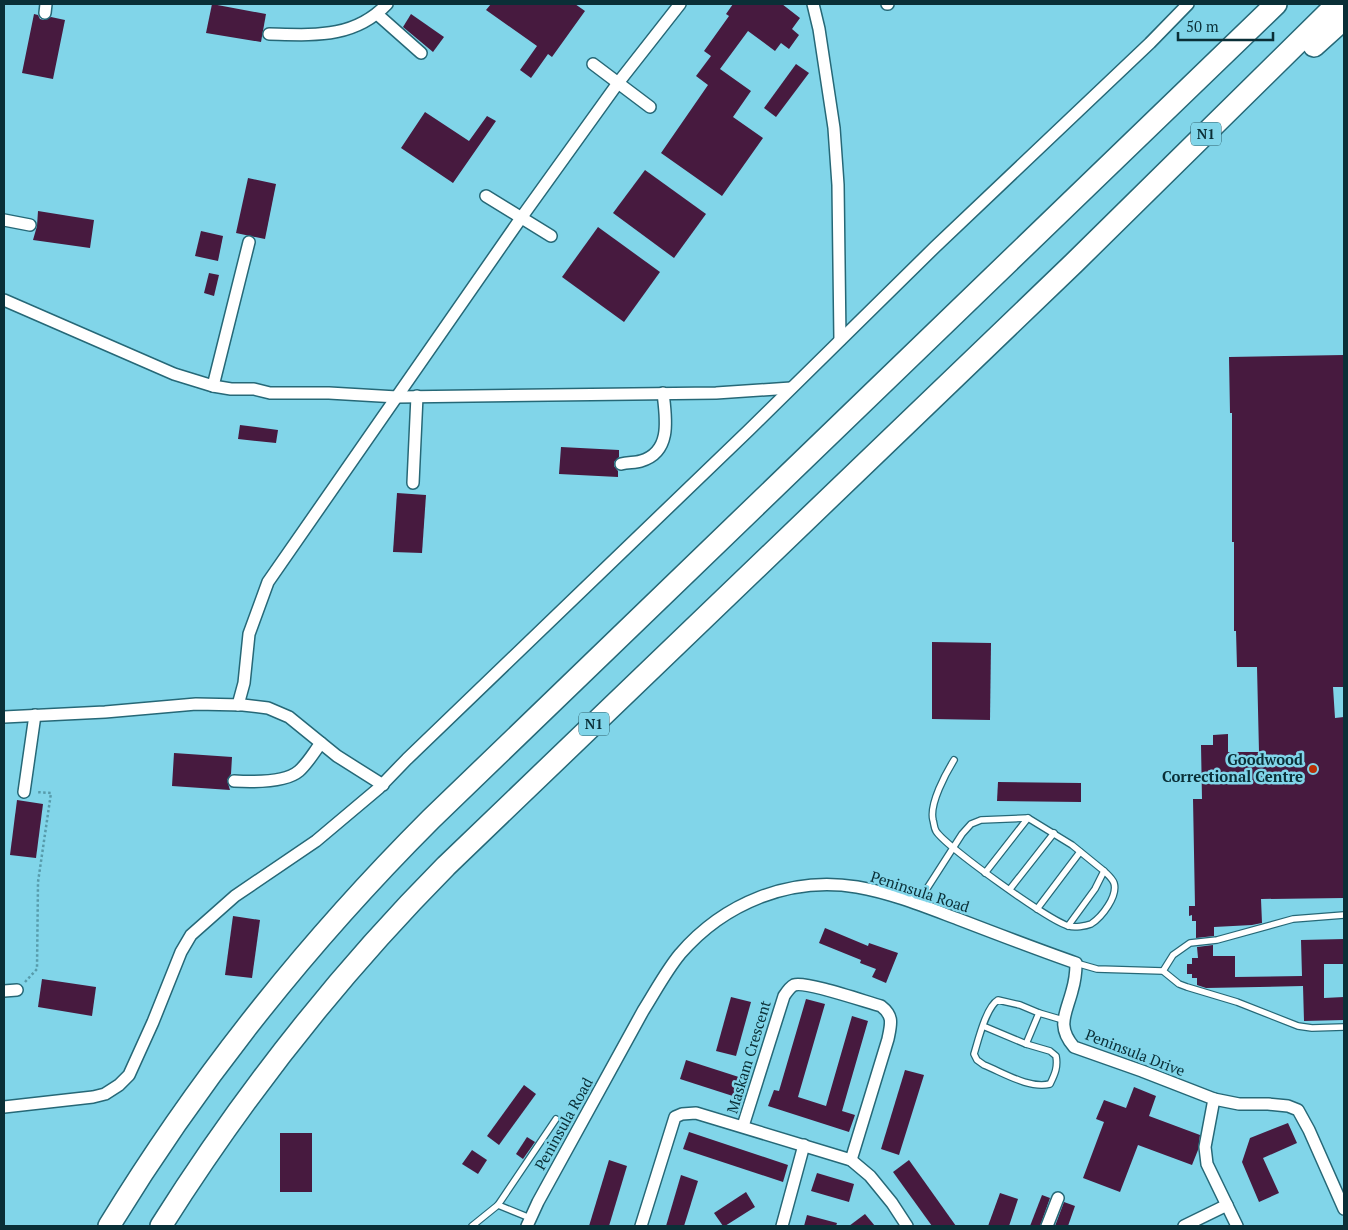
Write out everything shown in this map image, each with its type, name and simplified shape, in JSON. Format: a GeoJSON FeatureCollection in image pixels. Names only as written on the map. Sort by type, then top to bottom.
{"type":"FeatureCollection","features":[{"type":"Feature","properties":{"kind":"highway"},"geometry":{"type":"LineString","coordinates":[[1101,172],[1254,4]]}},
{"type":"Feature","properties":{"kind":"highway"},"geometry":{"type":"LineString","coordinates":[[109,1226],[165,1139],[231,1046],[303,957],[375,876],[431,819],[1276,4]]}},
{"type":"Feature","properties":{"kind":"highway","name":"N1"},"geometry":{"type":"LineString","coordinates":[[161,1226],[214,1145],[274,1062],[335,987],[446,866],[1074,263],[1337,4]]}},
{"type":"Feature","properties":{"kind":"highway"},"geometry":{"type":"LineString","coordinates":[[1074,263],[1344,19]]}},
{"type":"Feature","properties":{"kind":"street"},"geometry":{"type":"LineString","coordinates":[[268,34],[326,35],[345,31],[377,14],[387,4]]}},
{"type":"Feature","properties":{"kind":"street"},"geometry":{"type":"LineString","coordinates":[[238,705],[244,683],[250,634],[268,582],[521,218],[618,83],[680,4]]}},
{"type":"Feature","properties":{"kind":"street"},"geometry":{"type":"LineString","coordinates":[[813,4],[819,29],[834,128],[838,186],[840,340]]}},
{"type":"Feature","properties":{"kind":"street"},"geometry":{"type":"LineString","coordinates":[[4,1107],[93,1097],[105,1094],[119,1085],[129,1075],[182,952],[191,936],[236,896],[316,841],[383,785],[407,759],[1005,179],[1150,43],[1188,4]]}},
{"type":"Feature","properties":{"kind":"street"},"geometry":{"type":"LineString","coordinates":[[377,14],[420,53]]}},
{"type":"Feature","properties":{"kind":"street"},"geometry":{"type":"LineString","coordinates":[[593,64],[650,106]]}},
{"type":"Feature","properties":{"kind":"street"},"geometry":{"type":"LineString","coordinates":[[486,196],[550,236]]}},
{"type":"Feature","properties":{"kind":"street"},"geometry":{"type":"LineString","coordinates":[[4,220],[30,225]]}},
{"type":"Feature","properties":{"kind":"street"},"geometry":{"type":"LineString","coordinates":[[213,386],[249,242]]}},
{"type":"Feature","properties":{"kind":"street"},"geometry":{"type":"LineString","coordinates":[[4,300],[174,374],[213,386],[231,389],[254,389],[270,393],[329,393],[397,398],[417,396],[716,393],[791,388]]}},
{"type":"Feature","properties":{"kind":"street"},"geometry":{"type":"LineString","coordinates":[[621,464],[641,461],[652,455],[660,447],[666,434],[663,393]]}},
{"type":"Feature","properties":{"kind":"street"},"geometry":{"type":"LineString","coordinates":[[413,483],[417,396]]}},
{"type":"Feature","properties":{"kind":"street"},"geometry":{"type":"LineString","coordinates":[[4,717],[105,712],[196,704],[268,708],[289,716],[338,756],[383,785]]}},
{"type":"Feature","properties":{"kind":"street"},"geometry":{"type":"LineString","coordinates":[[24,792],[35,715]]}},
{"type":"Feature","properties":{"kind":"street"},"geometry":{"type":"LineString","coordinates":[[234,781],[256,782],[279,779],[297,772],[321,743]]}},
{"type":"Feature","properties":{"kind":"street","name":"Peninsula Road"},"geometry":{"type":"LineString","coordinates":[[528,1222],[657,987],[680,955],[711,925],[724,915],[752,900],[783,890],[815,885],[858,887],[917,904],[1076,963]]}},
{"type":"Feature","properties":{"kind":"street"},"geometry":{"type":"LineString","coordinates":[[1063,1020],[1076,977],[1076,963]]}},
{"type":"Feature","properties":{"kind":"street","name":"Maskam Crescent"},"geometry":{"type":"LineString","coordinates":[[743,1126],[784,996],[790,989],[795,985],[808,985],[881,1006],[888,1012],[891,1022],[888,1039],[850,1160]]}},
{"type":"Feature","properties":{"kind":"street"},"geometry":{"type":"LineString","coordinates":[[4,991],[17,990]]}},
{"type":"Feature","properties":{"kind":"street","name":"Peninsula Drive"},"geometry":{"type":"LineString","coordinates":[[1063,1020],[1067,1038],[1074,1047],[1142,1070],[1214,1099],[1239,1104],[1288,1106],[1298,1110],[1309,1130],[1344,1209]]}},
{"type":"Feature","properties":{"kind":"street"},"geometry":{"type":"LineString","coordinates":[[1214,1099],[1205,1147],[1207,1164],[1237,1226]]}},
{"type":"Feature","properties":{"kind":"street"},"geometry":{"type":"LineString","coordinates":[[641,1226],[675,1117],[682,1114],[696,1113],[850,1160],[870,1176],[892,1203],[907,1226]]}},
{"type":"Feature","properties":{"kind":"street"},"geometry":{"type":"LineString","coordinates":[[782,1226],[804,1145]]}},
{"type":"Feature","properties":{"kind":"street"},"geometry":{"type":"LineString","coordinates":[[1047,1226],[1058,1198]]}},
{"type":"Feature","properties":{"kind":"street"},"geometry":{"type":"LineString","coordinates":[[1184,1226],[1227,1205]]}},
{"type":"Feature","properties":{"kind":"lane"},"geometry":{"type":"LineString","coordinates":[[917,904],[953,849],[962,834],[971,824],[980,820],[1016,818],[1028,818],[1072,845],[1104,871],[1114,883],[1114,897],[1105,911],[1091,924],[1068,926],[1037,908],[953,849],[936,831],[932,817],[945,774],[954,760]]}},
{"type":"Feature","properties":{"kind":"lane"},"geometry":{"type":"LineString","coordinates":[[985,873],[1028,818]]}},
{"type":"Feature","properties":{"kind":"lane"},"geometry":{"type":"LineString","coordinates":[[1010,889],[1054,833]]}},
{"type":"Feature","properties":{"kind":"lane"},"geometry":{"type":"LineString","coordinates":[[1037,908],[1080,852]]}},
{"type":"Feature","properties":{"kind":"lane"},"geometry":{"type":"LineString","coordinates":[[1068,926],[1095,889],[1104,871]]}},
{"type":"Feature","properties":{"kind":"lane"},"geometry":{"type":"LineString","coordinates":[[1344,915],[1293,918],[1217,940],[1190,943],[1172,955],[1162,971],[1179,984],[1237,1002],[1298,1026],[1312,1028],[1344,1027]]}},
{"type":"Feature","properties":{"kind":"lane","name":"Peninsula Road"},"geometry":{"type":"LineString","coordinates":[[1076,963],[1097,968],[1162,971]]}},
{"type":"Feature","properties":{"kind":"lane"},"geometry":{"type":"LineString","coordinates":[[983,1026],[1026,1044],[1050,1051],[1056,1056],[1056,1072],[1050,1084],[1044,1085],[1033,1085],[984,1065],[977,1060],[974,1054],[983,1026],[991,1007],[998,1000],[1020,1005],[1063,1020]]}},
{"type":"Feature","properties":{"kind":"lane"},"geometry":{"type":"LineString","coordinates":[[1026,1044],[1039,1013]]}},
{"type":"Feature","properties":{"kind":"lane"},"geometry":{"type":"LineString","coordinates":[[472,1226],[498,1205],[556,1119]]}},
{"type":"Feature","properties":{"kind":"lane"},"geometry":{"type":"LineString","coordinates":[[498,1205],[528,1222]]}},
{"type":"Feature","properties":{"kind":"path"},"geometry":{"type":"LineString","coordinates":[[17,990],[36,969],[38,882],[51,793],[24,792]]}},
{"type":"Feature","properties":{"kind":"building"},"geometry":{"type":"Polygon","coordinates":[[[212,4],[266,14],[261,42],[206,33],[212,4]]]}},
{"type":"Feature","properties":{"kind":"building"},"geometry":{"type":"Polygon","coordinates":[[[491,4],[575,4],[585,11],[552,57],[548,54],[531,78],[520,70],[537,46],[486,10],[491,4]]]}},
{"type":"Feature","properties":{"kind":"building"},"geometry":{"type":"Polygon","coordinates":[[[733,4],[782,4],[800,18],[792,29],[799,35],[789,49],[781,43],[775,51],[748,31],[720,69],[751,91],[733,117],[763,138],[722,196],[661,153],[708,85],[696,76],[711,56],[704,51],[729,16],[726,14],[733,4]]]}},
{"type":"Feature","properties":{"kind":"building"},"geometry":{"type":"Polygon","coordinates":[[[34,14],[44,20],[51,17],[65,20],[53,79],[22,73],[34,14]]]}},
{"type":"Feature","properties":{"kind":"building"},"geometry":{"type":"Polygon","coordinates":[[[411,14],[444,37],[433,52],[403,27],[411,14]]]}},
{"type":"Feature","properties":{"kind":"building"},"geometry":{"type":"Polygon","coordinates":[[[796,64],[809,73],[776,117],[764,108],[796,64]]]}},
{"type":"Feature","properties":{"kind":"building"},"geometry":{"type":"Polygon","coordinates":[[[425,112],[469,141],[487,116],[496,121],[453,183],[401,148],[425,112]]]}},
{"type":"Feature","properties":{"kind":"building"},"geometry":{"type":"Polygon","coordinates":[[[645,170],[706,214],[674,258],[613,213],[645,170]]]}},
{"type":"Feature","properties":{"kind":"building"},"geometry":{"type":"Polygon","coordinates":[[[248,178],[276,184],[265,239],[236,233],[248,178]]]}},
{"type":"Feature","properties":{"kind":"building"},"geometry":{"type":"Polygon","coordinates":[[[38,211],[94,220],[90,248],[33,240],[37,226],[38,211]]]}},
{"type":"Feature","properties":{"kind":"building"},"geometry":{"type":"Polygon","coordinates":[[[598,227],[660,272],[624,322],[562,277],[598,227]]]}},
{"type":"Feature","properties":{"kind":"building"},"geometry":{"type":"Polygon","coordinates":[[[201,231],[223,236],[218,261],[195,256],[201,231]]]}},
{"type":"Feature","properties":{"kind":"building"},"geometry":{"type":"Polygon","coordinates":[[[209,273],[219,275],[214,296],[204,293],[209,273]]]}},
{"type":"Feature","properties":{"kind":"building"},"geometry":{"type":"Polygon","coordinates":[[[1344,355],[1344,687],[1333,687],[1335,718],[1344,717],[1344,898],[1261,899],[1262,923],[1214,927],[1214,936],[1196,938],[1196,921],[1192,921],[1192,915],[1189,916],[1189,906],[1195,906],[1193,799],[1202,799],[1201,745],[1213,745],[1213,735],[1228,734],[1228,752],[1259,752],[1257,667],[1237,667],[1236,631],[1234,631],[1232,413],[1230,413],[1229,357],[1344,355]]]}},
{"type":"Feature","properties":{"kind":"building"},"geometry":{"type":"Polygon","coordinates":[[[240,425],[278,430],[276,443],[238,439],[240,425]]]}},
{"type":"Feature","properties":{"kind":"building"},"geometry":{"type":"Polygon","coordinates":[[[561,447],[619,450],[619,457],[614,462],[614,466],[618,471],[618,477],[559,474],[561,447]]]}},
{"type":"Feature","properties":{"kind":"building"},"geometry":{"type":"Polygon","coordinates":[[[397,493],[426,495],[422,553],[393,552],[397,493]]]}},
{"type":"Feature","properties":{"kind":"building"},"geometry":{"type":"Polygon","coordinates":[[[932,642],[991,643],[990,720],[932,719],[932,642]]]}},
{"type":"Feature","properties":{"kind":"building"},"geometry":{"type":"Polygon","coordinates":[[[174,753],[232,757],[231,774],[227,780],[230,790],[172,786],[174,753]]]}},
{"type":"Feature","properties":{"kind":"building"},"geometry":{"type":"Polygon","coordinates":[[[998,782],[1081,783],[1081,802],[997,801],[998,782]]]}},
{"type":"Feature","properties":{"kind":"building"},"geometry":{"type":"Polygon","coordinates":[[[17,800],[43,804],[36,858],[10,855],[17,800]]]}},
{"type":"Feature","properties":{"kind":"building"},"geometry":{"type":"Polygon","coordinates":[[[233,916],[260,920],[252,978],[225,975],[233,916]]]}},
{"type":"Feature","properties":{"kind":"building"},"geometry":{"type":"Polygon","coordinates":[[[825,928],[868,946],[869,943],[898,953],[886,983],[872,977],[876,969],[860,963],[861,960],[819,943],[825,928]]]}},
{"type":"Feature","properties":{"kind":"building"},"geometry":{"type":"Polygon","coordinates":[[[1344,939],[1344,964],[1324,964],[1324,998],[1344,997],[1344,1020],[1304,1021],[1303,986],[1206,988],[1197,985],[1197,978],[1192,978],[1192,974],[1187,974],[1187,964],[1192,964],[1192,958],[1198,958],[1197,947],[1213,945],[1213,956],[1235,956],[1235,977],[1302,976],[1301,940],[1344,939]]]}},
{"type":"Feature","properties":{"kind":"building"},"geometry":{"type":"Polygon","coordinates":[[[42,979],[96,987],[92,1016],[38,1007],[42,979]]]}},
{"type":"Feature","properties":{"kind":"building"},"geometry":{"type":"Polygon","coordinates":[[[731,997],[751,1002],[736,1056],[716,1051],[731,997]]]}},
{"type":"Feature","properties":{"kind":"building"},"geometry":{"type":"Polygon","coordinates":[[[806,999],[825,1004],[798,1097],[826,1106],[852,1016],[868,1021],[842,1111],[855,1115],[849,1132],[768,1106],[774,1090],[779,1091],[806,999]]]}},
{"type":"Feature","properties":{"kind":"building"},"geometry":{"type":"Polygon","coordinates":[[[686,1060],[745,1079],[739,1098],[680,1079],[686,1060]]]}},
{"type":"Feature","properties":{"kind":"building"},"geometry":{"type":"Polygon","coordinates":[[[905,1070],[924,1075],[899,1155],[881,1149],[905,1070]]]}},
{"type":"Feature","properties":{"kind":"building"},"geometry":{"type":"Polygon","coordinates":[[[524,1085],[536,1094],[499,1145],[487,1136],[524,1085]]]}},
{"type":"Feature","properties":{"kind":"building"},"geometry":{"type":"Polygon","coordinates":[[[1134,1087],[1156,1096],[1149,1116],[1200,1135],[1198,1150],[1192,1165],[1138,1145],[1120,1192],[1083,1178],[1104,1122],[1096,1119],[1104,1100],[1126,1108],[1134,1087]]]}},
{"type":"Feature","properties":{"kind":"building"},"geometry":{"type":"Polygon","coordinates":[[[1288,1123],[1297,1143],[1263,1158],[1279,1193],[1259,1202],[1242,1162],[1250,1138],[1288,1123]]]}},
{"type":"Feature","properties":{"kind":"building"},"geometry":{"type":"Polygon","coordinates":[[[689,1132],[788,1165],[783,1182],[683,1149],[689,1132]]]}},
{"type":"Feature","properties":{"kind":"building"},"geometry":{"type":"Polygon","coordinates":[[[280,1133],[312,1133],[312,1192],[280,1192],[280,1133]]]}},
{"type":"Feature","properties":{"kind":"building"},"geometry":{"type":"Polygon","coordinates":[[[527,1137],[535,1142],[523,1159],[516,1154],[527,1137]]]}},
{"type":"Feature","properties":{"kind":"building"},"geometry":{"type":"Polygon","coordinates":[[[472,1150],[487,1160],[478,1174],[462,1164],[472,1150]]]}},
{"type":"Feature","properties":{"kind":"building"},"geometry":{"type":"Polygon","coordinates":[[[609,1160],[627,1166],[609,1226],[589,1226],[609,1160]]]}},
{"type":"Feature","properties":{"kind":"building"},"geometry":{"type":"Polygon","coordinates":[[[909,1160],[956,1226],[932,1226],[893,1172],[909,1160]]]}},
{"type":"Feature","properties":{"kind":"building"},"geometry":{"type":"Polygon","coordinates":[[[817,1173],[854,1184],[849,1202],[811,1191],[817,1173]]]}},
{"type":"Feature","properties":{"kind":"building"},"geometry":{"type":"Polygon","coordinates":[[[681,1175],[698,1181],[684,1226],[666,1226],[681,1175]]]}},
{"type":"Feature","properties":{"kind":"building"},"geometry":{"type":"Polygon","coordinates":[[[746,1192],[755,1207],[723,1226],[714,1213],[746,1192]]]}},
{"type":"Feature","properties":{"kind":"building"},"geometry":{"type":"Polygon","coordinates":[[[1000,1193],[1018,1199],[1009,1226],[988,1226],[1000,1193]]]}},
{"type":"Feature","properties":{"kind":"building"},"geometry":{"type":"Polygon","coordinates":[[[1042,1195],[1050,1198],[1040,1226],[1030,1226],[1042,1195]]]}},
{"type":"Feature","properties":{"kind":"building"},"geometry":{"type":"Polygon","coordinates":[[[1064,1202],[1075,1206],[1068,1226],[1055,1226],[1064,1202]]]}},
{"type":"Feature","properties":{"kind":"building"},"geometry":{"type":"Polygon","coordinates":[[[865,1214],[875,1226],[849,1226],[865,1214]]]}},
{"type":"Feature","properties":{"kind":"building"},"geometry":{"type":"Polygon","coordinates":[[[807,1215],[837,1223],[836,1226],[804,1226],[807,1215]]]}},
{"type":"Feature","properties":{"kind":"place","name":"Goodwood Correctional Centre"},"geometry":{"type":"Point","coordinates":[1313,769]}}]}
